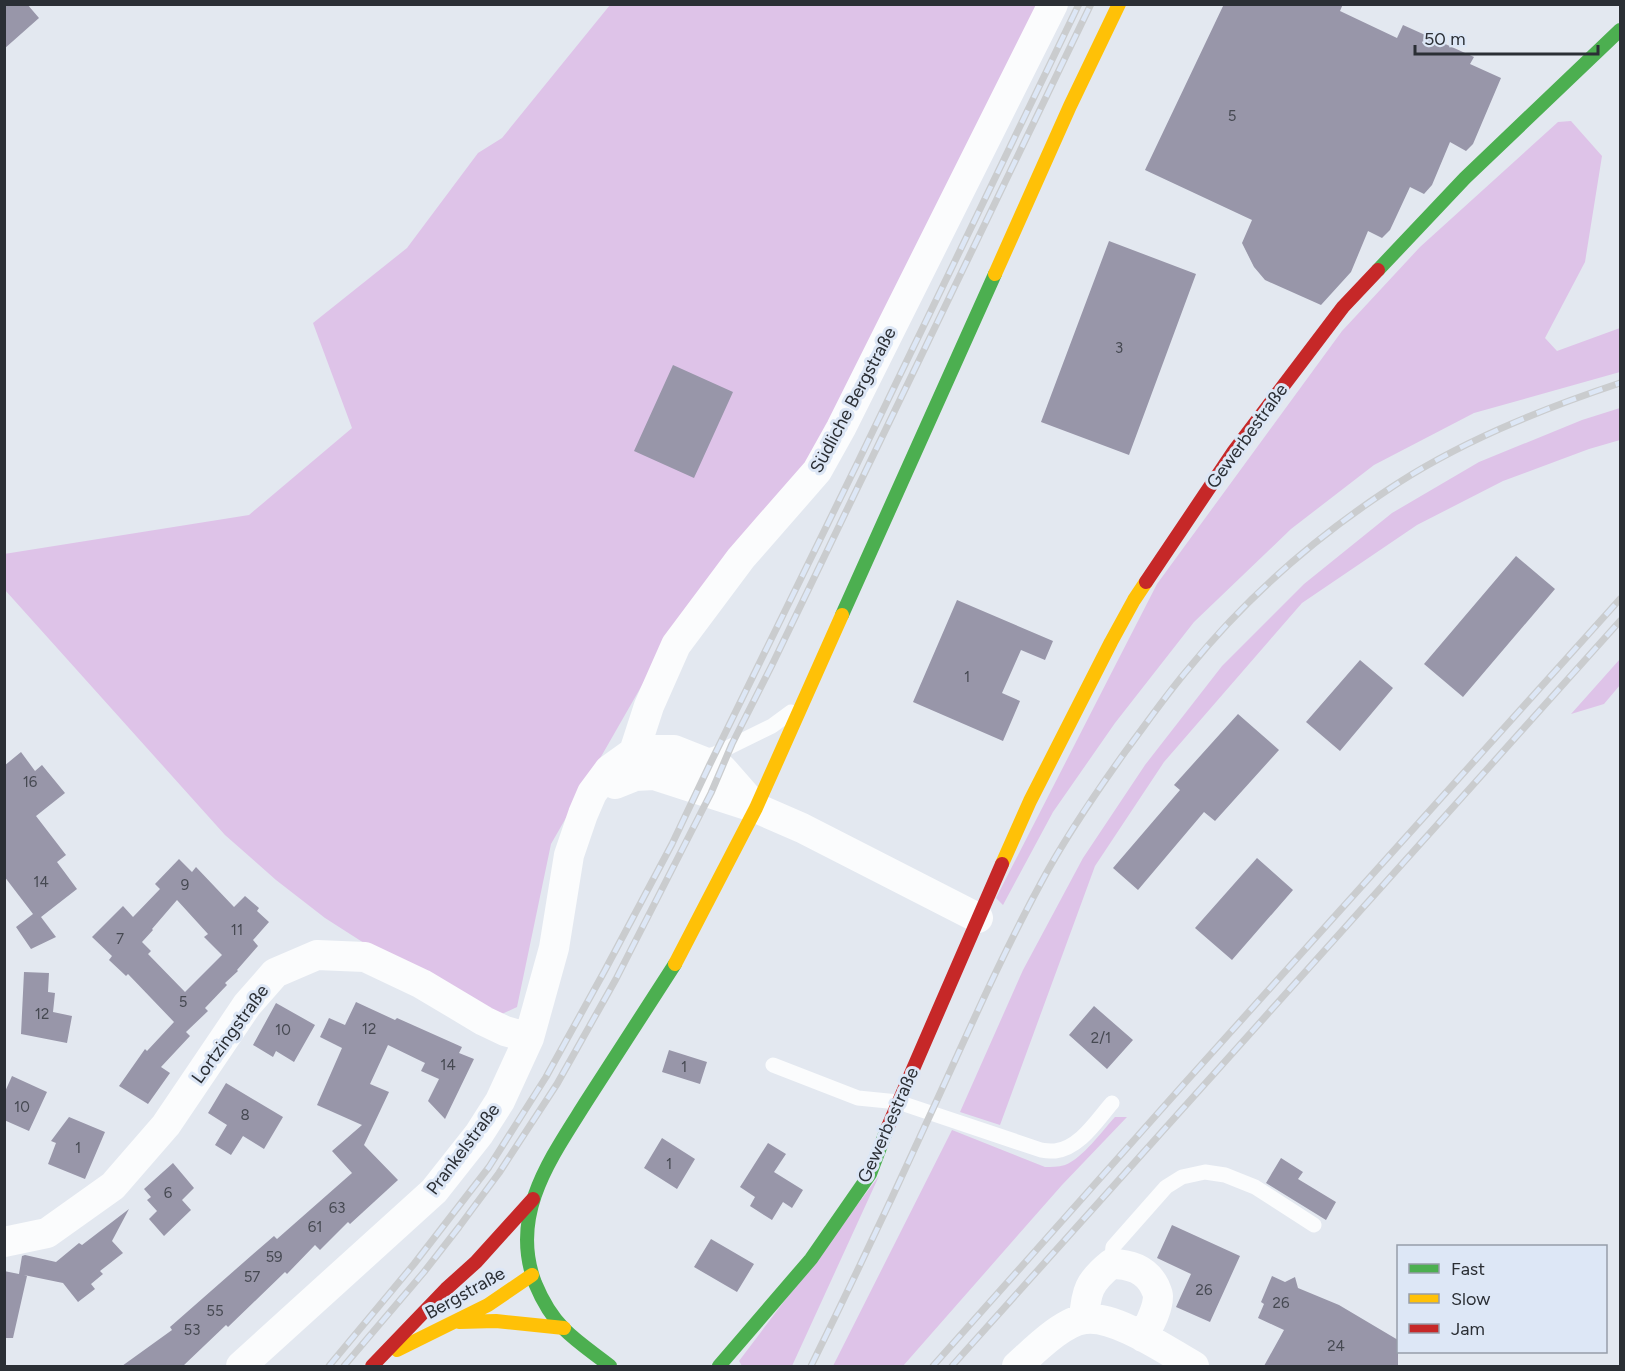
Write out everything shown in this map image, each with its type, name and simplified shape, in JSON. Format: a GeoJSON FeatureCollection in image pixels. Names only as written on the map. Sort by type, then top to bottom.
{"type":"FeatureCollection","features":[{"type":"Feature","properties":{"kind":"main road"},"geometry":{"type":"LineString","coordinates":[[610,1366],[564,1328],[546,1307],[532,1275],[526,1235],[533,1199],[542,1175],[557,1148],[675,963],[756,808],[1070,106],[1119,4]]}},
{"type":"Feature","properties":{"kind":"main road","name":"Gewerbestraße"},"geometry":{"type":"LineString","coordinates":[[719,1366],[811,1259],[870,1174],[898,1102],[1030,801],[1134,600],[1234,451],[1343,307],[1465,178],[1620,30]]}},
{"type":"Feature","properties":{"kind":"main road"},"geometry":{"type":"LineString","coordinates":[[446,1290],[476,1262],[533,1199]]}},
{"type":"Feature","properties":{"kind":"main road","name":"Bergstraße"},"geometry":{"type":"LineString","coordinates":[[509,1276],[532,1275]]}},
{"type":"Feature","properties":{"kind":"main road","name":"Bergstraße"},"geometry":{"type":"LineString","coordinates":[[375,1363],[489,1305],[532,1275]]}},
{"type":"Feature","properties":{"kind":"main road","name":"Bergstraße"},"geometry":{"type":"LineString","coordinates":[[375,1363],[446,1290],[475,1280]]}},
{"type":"Feature","properties":{"kind":"main road"},"geometry":{"type":"LineString","coordinates":[[454,1322],[496,1321],[564,1328]]}},
{"type":"Feature","properties":{"kind":"street","name":"Südliche Bergstraße"},"geometry":{"type":"LineString","coordinates":[[634,764],[649,706],[676,645],[741,558],[817,471],[852,407],[1053,4]]}},
{"type":"Feature","properties":{"kind":"street","name":"Prankelstraße"},"geometry":{"type":"LineString","coordinates":[[242,1366],[434,1191],[479,1134],[500,1101],[529,1038],[554,948],[569,855],[592,793],[634,764],[645,750],[674,750],[722,769],[756,808]]}},
{"type":"Feature","properties":{"kind":"street","name":"Prankelstraße"},"geometry":{"type":"LineString","coordinates":[[634,764],[654,775],[756,808]]}},
{"type":"Feature","properties":{"kind":"street"},"geometry":{"type":"LineString","coordinates":[[756,808],[802,828],[978,918]]}},
{"type":"Feature","properties":{"kind":"street","name":"Lortzingstraße"},"geometry":{"type":"LineString","coordinates":[[4,1242],[47,1233],[113,1186],[166,1125],[247,1005],[275,973],[318,955],[365,957],[422,984],[484,1021],[505,1031],[529,1038]]}},
{"type":"Feature","properties":{"kind":"street"},"geometry":{"type":"LineString","coordinates":[[1084,1319],[1086,1298],[1098,1275],[1111,1264],[1138,1268],[1146,1273],[1158,1294],[1153,1317],[1143,1337]]}},
{"type":"Feature","properties":{"kind":"street"},"geometry":{"type":"LineString","coordinates":[[1017,1366],[1050,1337],[1084,1319],[1115,1324],[1194,1366]]}},
{"type":"Feature","properties":{"kind":"lane"},"geometry":{"type":"LineString","coordinates":[[699,759],[715,754],[772,726],[803,704]]}},
{"type":"Feature","properties":{"kind":"lane"},"geometry":{"type":"LineString","coordinates":[[773,1065],[858,1098],[898,1102],[1041,1150],[1056,1151],[1067,1148],[1081,1138],[1112,1103]]}},
{"type":"Feature","properties":{"kind":"lane"},"geometry":{"type":"LineString","coordinates":[[1111,1264],[1113,1247],[1166,1187],[1182,1177],[1205,1172],[1226,1175],[1255,1187],[1314,1225]]}},
{"type":"Feature","properties":{"kind":"shaded area"},"geometry":{"type":"Polygon","coordinates":[[[610,5],[1052,5],[824,438],[661,652],[551,844],[517,1007],[491,1019],[403,968],[325,918],[276,880],[225,835],[5,590],[4,554],[249,515],[352,428],[313,323],[407,248],[478,153],[502,138],[610,5]]]}},
{"type":"Feature","properties":{"kind":"shaded area"},"geometry":{"type":"Polygon","coordinates":[[[1571,121],[1602,156],[1585,262],[1545,338],[1557,351],[1620,328],[1620,372],[1474,413],[1374,465],[1291,529],[1194,622],[1115,723],[1053,812],[1003,905],[996,898],[1157,584],[1342,331],[1420,247],[1558,122],[1571,121]]]}},
{"type":"Feature","properties":{"kind":"shaded area"},"geometry":{"type":"Polygon","coordinates":[[[1620,408],[1620,440],[1503,481],[1417,525],[1302,603],[1164,762],[1095,866],[1000,1125],[960,1112],[1023,970],[1083,858],[1145,765],[1222,666],[1304,584],[1392,513],[1479,462],[1582,420],[1620,408]]]}},
{"type":"Feature","properties":{"kind":"shaded area"},"geometry":{"type":"Polygon","coordinates":[[[1620,659],[1620,685],[1604,704],[1571,714],[1620,659]]]}},
{"type":"Feature","properties":{"kind":"shaded area"},"geometry":{"type":"Polygon","coordinates":[[[1115,1117],[1127,1117],[1062,1185],[903,1366],[833,1366],[952,1130],[1045,1167],[1055,1167],[1065,1165],[1079,1157],[1115,1117]]]}},
{"type":"Feature","properties":{"kind":"shaded area"},"geometry":{"type":"Polygon","coordinates":[[[879,1176],[792,1366],[742,1366],[739,1361],[879,1176]]]}},
{"type":"Feature","properties":{"kind":"building"},"geometry":{"type":"Polygon","coordinates":[[[4,4],[27,4],[39,18],[4,49],[4,4]]]}},
{"type":"Feature","properties":{"kind":"building"},"geometry":{"type":"Polygon","coordinates":[[[1224,4],[1343,4],[1340,11],[1397,38],[1403,25],[1474,57],[1470,64],[1501,78],[1473,144],[1466,151],[1450,142],[1432,185],[1424,194],[1410,187],[1390,230],[1382,238],[1368,231],[1351,272],[1321,305],[1265,280],[1254,267],[1242,243],[1252,220],[1145,170],[1224,4]]]}},
{"type":"Feature","properties":{"kind":"building"},"geometry":{"type":"Polygon","coordinates":[[[1109,241],[1196,274],[1129,455],[1041,422],[1109,241]]]}},
{"type":"Feature","properties":{"kind":"building"},"geometry":{"type":"Polygon","coordinates":[[[673,365],[733,392],[694,478],[634,451],[673,365]]]}},
{"type":"Feature","properties":{"kind":"building"},"geometry":{"type":"Polygon","coordinates":[[[1516,556],[1555,589],[1463,697],[1424,664],[1516,556]]]}},
{"type":"Feature","properties":{"kind":"building"},"geometry":{"type":"Polygon","coordinates":[[[957,600],[1053,641],[1045,660],[1021,650],[1002,693],[1020,701],[1003,741],[913,702],[957,600]]]}},
{"type":"Feature","properties":{"kind":"building"},"geometry":{"type":"Polygon","coordinates":[[[1360,660],[1393,688],[1340,751],[1306,722],[1360,660]]]}},
{"type":"Feature","properties":{"kind":"building"},"geometry":{"type":"Polygon","coordinates":[[[1238,714],[1279,750],[1215,821],[1204,812],[1138,890],[1113,868],[1180,790],[1174,785],[1238,714]]]}},
{"type":"Feature","properties":{"kind":"building"},"geometry":{"type":"Polygon","coordinates":[[[21,752],[35,771],[42,765],[65,793],[36,816],[66,855],[57,862],[77,889],[41,917],[56,937],[31,949],[16,927],[33,914],[4,876],[4,766],[21,752]]]}},
{"type":"Feature","properties":{"kind":"building"},"geometry":{"type":"Polygon","coordinates":[[[1257,858],[1293,890],[1232,960],[1195,928],[1257,858]]]}},
{"type":"Feature","properties":{"kind":"building"},"geometry":{"type":"Polygon","coordinates":[[[179,859],[192,872],[196,867],[234,907],[245,896],[259,908],[257,911],[269,922],[253,940],[258,946],[205,1008],[208,1011],[186,1032],[190,1036],[161,1067],[170,1073],[148,1104],[119,1086],[145,1049],[147,1051],[174,1022],[128,974],[126,976],[109,960],[112,956],[92,937],[123,906],[133,917],[160,889],[155,884],[179,859]],[[177,900],[142,942],[151,951],[148,954],[185,992],[222,955],[204,937],[208,934],[177,900]]]}},
{"type":"Feature","properties":{"kind":"building"},"geometry":{"type":"Polygon","coordinates":[[[24,972],[49,973],[48,992],[55,993],[53,1012],[72,1016],[67,1043],[21,1034],[24,972]]]}},
{"type":"Feature","properties":{"kind":"building"},"geometry":{"type":"Polygon","coordinates":[[[356,1002],[462,1047],[459,1053],[474,1059],[445,1119],[428,1101],[439,1079],[421,1071],[425,1063],[388,1045],[370,1084],[389,1092],[364,1145],[398,1180],[350,1224],[348,1222],[320,1250],[315,1245],[287,1274],[285,1272],[228,1327],[226,1325],[183,1366],[122,1366],[172,1330],[170,1327],[252,1255],[274,1236],[277,1239],[352,1173],[332,1151],[362,1125],[317,1105],[342,1048],[320,1037],[329,1018],[345,1025],[356,1002]]]}},
{"type":"Feature","properties":{"kind":"building"},"geometry":{"type":"Polygon","coordinates":[[[276,1003],[315,1025],[294,1062],[276,1051],[273,1057],[253,1045],[276,1003]]]}},
{"type":"Feature","properties":{"kind":"building"},"geometry":{"type":"Polygon","coordinates":[[[1094,1006],[1133,1040],[1107,1069],[1069,1035],[1094,1006]]]}},
{"type":"Feature","properties":{"kind":"building"},"geometry":{"type":"Polygon","coordinates":[[[669,1050],[707,1062],[700,1084],[662,1072],[669,1050]]]}},
{"type":"Feature","properties":{"kind":"building"},"geometry":{"type":"Polygon","coordinates":[[[12,1076],[47,1092],[29,1131],[4,1120],[4,1094],[12,1076]]]}},
{"type":"Feature","properties":{"kind":"building"},"geometry":{"type":"Polygon","coordinates":[[[226,1083],[283,1117],[264,1149],[243,1136],[231,1155],[215,1145],[227,1125],[208,1113],[226,1083]]]}},
{"type":"Feature","properties":{"kind":"building"},"geometry":{"type":"Polygon","coordinates":[[[69,1117],[105,1132],[85,1179],[48,1164],[56,1143],[51,1141],[69,1117]]]}},
{"type":"Feature","properties":{"kind":"building"},"geometry":{"type":"Polygon","coordinates":[[[662,1138],[695,1159],[677,1189],[644,1168],[662,1138]]]}},
{"type":"Feature","properties":{"kind":"building"},"geometry":{"type":"Polygon","coordinates":[[[768,1143],[786,1154],[774,1172],[803,1190],[792,1208],[783,1202],[772,1220],[750,1206],[755,1197],[740,1187],[768,1143]]]}},
{"type":"Feature","properties":{"kind":"building"},"geometry":{"type":"Polygon","coordinates":[[[1281,1158],[1303,1172],[1298,1179],[1336,1202],[1326,1220],[1266,1183],[1281,1158]]]}},
{"type":"Feature","properties":{"kind":"building"},"geometry":{"type":"Polygon","coordinates":[[[173,1163],[194,1188],[182,1200],[191,1210],[164,1236],[149,1219],[157,1211],[147,1200],[151,1197],[144,1189],[173,1163]]]}},
{"type":"Feature","properties":{"kind":"building"},"geometry":{"type":"Polygon","coordinates":[[[129,1209],[112,1241],[123,1253],[100,1271],[103,1274],[91,1284],[95,1289],[78,1302],[63,1283],[24,1275],[27,1276],[13,1338],[4,1338],[4,1271],[19,1274],[22,1256],[25,1255],[56,1262],[79,1243],[82,1245],[129,1209]]]}},
{"type":"Feature","properties":{"kind":"building"},"geometry":{"type":"Polygon","coordinates":[[[1172,1225],[1240,1256],[1210,1322],[1176,1307],[1191,1274],[1157,1258],[1172,1225]]]}},
{"type":"Feature","properties":{"kind":"building"},"geometry":{"type":"Polygon","coordinates":[[[711,1239],[754,1264],[737,1292],[694,1267],[711,1239]]]}},
{"type":"Feature","properties":{"kind":"building"},"geometry":{"type":"Polygon","coordinates":[[[1272,1276],[1285,1282],[1295,1277],[1298,1288],[1339,1305],[1397,1339],[1398,1366],[1264,1366],[1284,1330],[1258,1318],[1264,1304],[1261,1302],[1272,1276]]]}},
{"type":"Feature","properties":{"kind":"railway"},"geometry":{"type":"LineString","coordinates":[[329,1366],[414,1264],[489,1167],[546,1077],[604,972],[672,844],[1079,4]]}},
{"type":"Feature","properties":{"kind":"railway"},"geometry":{"type":"LineString","coordinates":[[344,1366],[424,1272],[499,1173],[557,1084],[616,979],[711,793],[732,744],[1091,4]]}},
{"type":"Feature","properties":{"kind":"railway"},"geometry":{"type":"LineString","coordinates":[[811,1366],[883,1217],[996,972],[1042,881],[1092,799],[1181,678],[1233,618],[1281,572],[1306,550],[1386,491],[1441,458],[1499,429],[1620,383]]}},
{"type":"Feature","properties":{"kind":"railway"},"geometry":{"type":"LineString","coordinates":[[933,1366],[1620,599]]}},
{"type":"Feature","properties":{"kind":"railway"},"geometry":{"type":"LineString","coordinates":[[952,1366],[1620,621]]}},
{"type":"Feature","properties":{"kind":"traffic: fast"},"geometry":{"type":"LineString","coordinates":[[1378,270],[1465,178],[1620,30]]}},
{"type":"Feature","properties":{"kind":"traffic: fast"},"geometry":{"type":"LineString","coordinates":[[842,615],[995,274]]}},
{"type":"Feature","properties":{"kind":"traffic: fast"},"geometry":{"type":"LineString","coordinates":[[610,1366],[564,1329],[541,1296],[528,1258],[527,1233],[530,1210],[538,1188],[560,1144],[675,964]]}},
{"type":"Feature","properties":{"kind":"traffic: fast"},"geometry":{"type":"LineString","coordinates":[[719,1366],[811,1259],[870,1174],[887,1129]]}},
{"type":"Feature","properties":{"kind":"traffic: slow"},"geometry":{"type":"LineString","coordinates":[[995,274],[1070,106],[1119,4]]}},
{"type":"Feature","properties":{"kind":"traffic: slow"},"geometry":{"type":"LineString","coordinates":[[1002,864],[1030,801],[1111,642],[1146,582]]}},
{"type":"Feature","properties":{"kind":"traffic: slow"},"geometry":{"type":"LineString","coordinates":[[675,964],[756,808],[842,615]]}},
{"type":"Feature","properties":{"kind":"traffic: slow"},"geometry":{"type":"LineString","coordinates":[[397,1350],[488,1305],[532,1275]]}},
{"type":"Feature","properties":{"kind":"traffic: slow"},"geometry":{"type":"LineString","coordinates":[[459,1322],[496,1321],[564,1328]]}},
{"type":"Feature","properties":{"kind":"traffic: jam"},"geometry":{"type":"LineString","coordinates":[[1146,582],[1234,451],[1343,307],[1378,270]]}},
{"type":"Feature","properties":{"kind":"traffic: jam"},"geometry":{"type":"LineString","coordinates":[[887,1129],[1002,864]]}},
{"type":"Feature","properties":{"kind":"traffic: jam"},"geometry":{"type":"LineString","coordinates":[[372,1366],[446,1289],[476,1262],[533,1199]]}}]}
